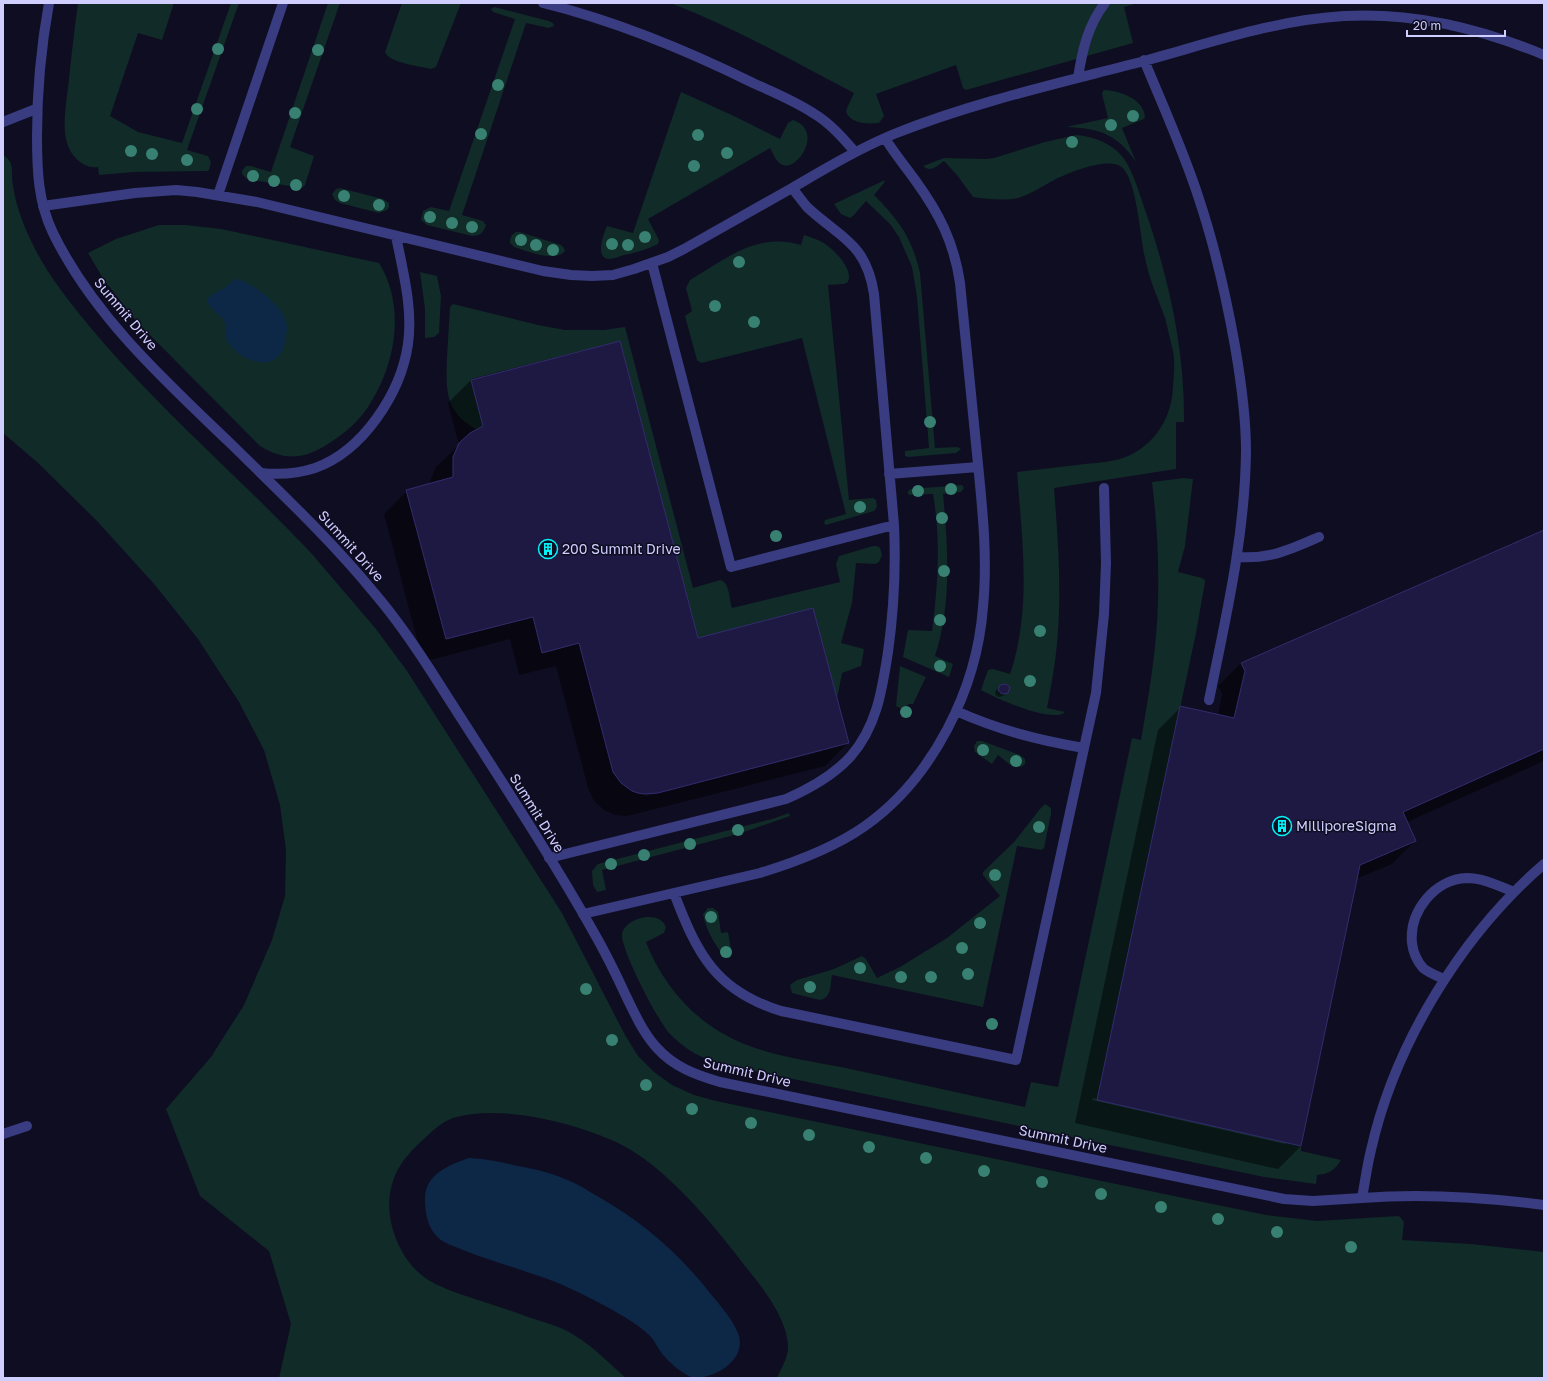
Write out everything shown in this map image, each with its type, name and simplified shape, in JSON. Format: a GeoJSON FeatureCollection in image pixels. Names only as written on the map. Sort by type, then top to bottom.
{"type":"FeatureCollection","features":[{"type":"Feature","properties":{"kind":"street","name":"Summit Drive"},"geometry":{"type":"LineString","coordinates":[[49,3],[41,54],[36,109],[38,181],[42,206],[66,257],[82,284],[111,320],[167,382],[261,473],[334,547],[378,596],[399,624],[549,858],[583,914],[641,1025],[652,1043],[666,1058],[696,1075],[720,1082],[1284,1199],[1313,1201],[1390,1196],[1446,1195],[1544,1205]]}},
{"type":"Feature","properties":{"kind":"street"},"geometry":{"type":"LineString","coordinates":[[218,194],[283,3]]}},
{"type":"Feature","properties":{"kind":"street"},"geometry":{"type":"LineString","coordinates":[[543,3],[577,12],[652,38],[710,61],[814,113],[833,128],[855,152]]}},
{"type":"Feature","properties":{"kind":"street"},"geometry":{"type":"LineString","coordinates":[[1078,78],[1087,37],[1092,24],[1106,3]]}},
{"type":"Feature","properties":{"kind":"street"},"geometry":{"type":"LineString","coordinates":[[42,206],[157,191],[176,190],[218,194],[257,202],[543,271],[571,275],[613,275],[652,263],[684,249],[855,152],[885,138],[952,114],[1269,26],[1344,16],[1397,17],[1444,24],[1489,35],[1544,55]]}},
{"type":"Feature","properties":{"kind":"street"},"geometry":{"type":"LineString","coordinates":[[1144,60],[1199,198],[1218,264],[1230,314],[1240,378],[1245,429],[1243,505],[1237,557],[1210,700]]}},
{"type":"Feature","properties":{"kind":"street"},"geometry":{"type":"LineString","coordinates":[[3,122],[36,109]]}},
{"type":"Feature","properties":{"kind":"street"},"geometry":{"type":"LineString","coordinates":[[583,914],[782,867],[826,848],[865,826],[897,799],[911,784],[936,750],[956,711],[969,680],[974,663],[983,609],[985,552],[960,283],[953,250],[941,220],[933,206],[885,138]]}},
{"type":"Feature","properties":{"kind":"street"},"geometry":{"type":"LineString","coordinates":[[549,858],[786,799],[820,782],[850,757],[858,748],[875,716],[882,689],[891,633],[895,586],[894,525],[874,294],[869,271],[865,262],[852,243],[807,206],[792,188]]}},
{"type":"Feature","properties":{"kind":"street"},"geometry":{"type":"LineString","coordinates":[[261,473],[288,474],[316,467],[332,460],[358,440],[372,425],[392,392],[404,361],[408,344],[409,312],[405,279],[396,236]]}},
{"type":"Feature","properties":{"kind":"street"},"geometry":{"type":"LineString","coordinates":[[652,263],[731,567],[894,525]]}},
{"type":"Feature","properties":{"kind":"street"},"geometry":{"type":"LineString","coordinates":[[889,474],[978,468]]}},
{"type":"Feature","properties":{"kind":"street"},"geometry":{"type":"LineString","coordinates":[[674,893],[693,939],[713,969],[729,985],[752,1000],[781,1011],[1016,1060],[1096,693],[1103,633],[1106,563],[1104,488]]}},
{"type":"Feature","properties":{"kind":"street"},"geometry":{"type":"LineString","coordinates":[[1237,557],[1253,558],[1274,555],[1319,538]]}},
{"type":"Feature","properties":{"kind":"street"},"geometry":{"type":"LineString","coordinates":[[956,711],[1009,732],[1040,740],[1084,748]]}},
{"type":"Feature","properties":{"kind":"street"},"geometry":{"type":"LineString","coordinates":[[1362,1198],[1371,1150],[1391,1084],[1422,1018],[1444,980],[1467,945],[1497,909],[1544,864]]}},
{"type":"Feature","properties":{"kind":"street"},"geometry":{"type":"LineString","coordinates":[[1444,980],[1431,974],[1423,967],[1413,950],[1413,926],[1417,914],[1424,902],[1433,892],[1443,885],[1454,880],[1468,878],[1484,881],[1514,892]]}},
{"type":"Feature","properties":{"kind":"street"},"geometry":{"type":"LineString","coordinates":[[3,1134],[27,1126]]}},
{"type":"Feature","properties":{"kind":"green space"},"geometry":{"type":"Polygon","coordinates":[[[78,3],[174,3],[162,40],[138,33],[110,116],[138,132],[182,143],[231,3],[239,3],[187,150],[208,156],[211,162],[209,170],[134,172],[99,175],[98,167],[83,164],[71,153],[66,136],[65,108],[78,3]]]}},
{"type":"Feature","properties":{"kind":"green space"},"geometry":{"type":"Polygon","coordinates":[[[328,3],[340,3],[290,147],[314,156],[305,185],[302,188],[247,179],[242,174],[242,171],[246,166],[271,172],[328,3]]]}},
{"type":"Feature","properties":{"kind":"green space"},"geometry":{"type":"Polygon","coordinates":[[[402,3],[461,3],[436,67],[431,69],[405,64],[392,59],[385,52],[402,3]]]}},
{"type":"Feature","properties":{"kind":"green space"},"geometry":{"type":"Polygon","coordinates":[[[670,3],[1138,3],[1124,7],[1133,43],[966,90],[963,88],[956,65],[876,94],[884,116],[879,123],[870,123],[856,121],[848,116],[846,112],[847,108],[854,93],[741,34],[694,12],[670,3]]]}},
{"type":"Feature","properties":{"kind":"green space"},"geometry":{"type":"Polygon","coordinates":[[[494,7],[549,21],[553,23],[554,26],[549,28],[526,23],[462,215],[483,221],[486,225],[481,234],[472,236],[427,225],[421,220],[423,211],[431,207],[449,211],[515,19],[493,12],[491,9],[494,7]]]}},
{"type":"Feature","properties":{"kind":"green space"},"geometry":{"type":"Polygon","coordinates":[[[1105,90],[1117,92],[1130,97],[1140,105],[1144,111],[1144,119],[1122,128],[1136,162],[1122,145],[1106,134],[1088,129],[1066,127],[1108,118],[1102,94],[1105,90]]]}},
{"type":"Feature","properties":{"kind":"green space"},"geometry":{"type":"Polygon","coordinates":[[[681,92],[780,139],[788,123],[793,120],[802,125],[807,132],[805,148],[801,156],[795,162],[789,165],[783,165],[778,162],[770,148],[648,219],[659,240],[658,244],[641,251],[613,259],[604,258],[601,245],[607,226],[633,233],[681,92]]]}},
{"type":"Feature","properties":{"kind":"green space"},"geometry":{"type":"Polygon","coordinates":[[[1076,135],[1089,137],[1113,147],[1126,161],[1135,180],[1161,259],[1173,312],[1182,367],[1184,422],[1176,422],[1176,469],[1054,488],[1058,546],[1059,605],[1056,652],[1047,708],[1065,712],[1058,715],[1048,715],[1010,704],[981,690],[988,670],[993,669],[1010,674],[1017,650],[1021,625],[1024,574],[1017,472],[1111,461],[1128,456],[1139,450],[1157,433],[1168,412],[1172,400],[1174,364],[1173,351],[1165,318],[1147,266],[1134,194],[1126,172],[1120,166],[1106,164],[1088,167],[1056,179],[1033,192],[1018,198],[1001,200],[973,197],[957,175],[944,161],[931,169],[923,166],[944,158],[994,158],[1045,142],[1076,135]]]}},
{"type":"Feature","properties":{"kind":"green space"},"geometry":{"type":"Polygon","coordinates":[[[3,155],[11,164],[15,197],[22,221],[44,266],[58,286],[116,357],[180,424],[312,554],[376,629],[407,671],[562,913],[625,1035],[638,1056],[654,1072],[672,1085],[694,1095],[716,1101],[1266,1215],[1317,1221],[1398,1216],[1404,1222],[1402,1240],[1471,1244],[1544,1252],[1544,1378],[777,1378],[788,1349],[784,1327],[773,1304],[759,1284],[703,1214],[652,1164],[616,1142],[579,1128],[536,1117],[492,1113],[472,1114],[453,1118],[445,1122],[417,1145],[402,1162],[394,1178],[390,1191],[389,1205],[390,1218],[398,1244],[413,1267],[426,1278],[456,1293],[551,1324],[569,1332],[595,1350],[626,1378],[279,1378],[291,1324],[269,1251],[200,1196],[166,1109],[211,1057],[244,1005],[272,940],[285,896],[286,850],[280,805],[264,750],[239,702],[198,639],[155,585],[97,521],[37,462],[3,433],[3,155]]]}},
{"type":"Feature","properties":{"kind":"green space"},"geometry":{"type":"Polygon","coordinates":[[[885,180],[874,195],[891,213],[909,240],[920,273],[935,448],[958,447],[961,449],[956,453],[905,456],[905,451],[929,448],[917,297],[912,267],[899,237],[890,224],[866,201],[850,218],[841,214],[834,204],[885,180]]]}},
{"type":"Feature","properties":{"kind":"green space"},"geometry":{"type":"Polygon","coordinates":[[[340,188],[383,199],[389,203],[389,207],[387,210],[379,213],[340,203],[335,200],[332,194],[336,189],[340,188]]]}},
{"type":"Feature","properties":{"kind":"green space"},"geometry":{"type":"Polygon","coordinates":[[[159,225],[185,225],[221,229],[379,263],[393,298],[395,316],[394,335],[391,354],[378,391],[356,422],[322,448],[304,455],[279,455],[260,446],[137,322],[104,280],[88,253],[116,239],[159,225]]]}},
{"type":"Feature","properties":{"kind":"green space"},"geometry":{"type":"Polygon","coordinates":[[[516,232],[561,245],[565,251],[555,256],[548,256],[514,247],[510,243],[510,239],[516,232]]]}},
{"type":"Feature","properties":{"kind":"green space"},"geometry":{"type":"Polygon","coordinates":[[[804,235],[820,241],[832,249],[841,259],[848,271],[848,282],[844,284],[828,285],[849,500],[873,498],[876,500],[877,507],[874,511],[826,525],[824,523],[825,520],[846,514],[802,338],[701,363],[697,360],[685,316],[692,311],[686,288],[690,280],[729,256],[742,250],[770,242],[785,242],[801,245],[804,235]]]}},
{"type":"Feature","properties":{"kind":"green space"},"geometry":{"type":"Polygon","coordinates":[[[420,272],[437,276],[441,296],[439,333],[434,337],[425,338],[425,309],[420,272]]]}},
{"type":"Feature","properties":{"kind":"green space"},"geometry":{"type":"Polygon","coordinates":[[[453,304],[538,325],[565,330],[604,330],[625,327],[693,588],[720,580],[723,581],[729,591],[732,608],[840,582],[836,564],[839,556],[873,546],[880,548],[882,555],[879,562],[875,564],[856,563],[852,603],[841,643],[864,649],[861,666],[842,673],[837,699],[698,638],[620,341],[471,379],[483,426],[476,429],[458,415],[452,407],[447,389],[450,307],[453,304]]]}},
{"type":"Feature","properties":{"kind":"green space"},"geometry":{"type":"Polygon","coordinates":[[[1184,478],[1193,479],[1185,546],[1178,572],[1202,578],[1205,582],[1196,633],[1097,1100],[1301,1146],[1301,1151],[1341,1160],[1336,1166],[1325,1174],[1317,1175],[1316,1184],[1264,1177],[721,1064],[694,1053],[682,1045],[665,1028],[658,1017],[641,986],[627,954],[622,934],[624,928],[635,920],[650,917],[657,918],[662,921],[666,927],[664,933],[646,942],[667,982],[686,1005],[709,1025],[750,1046],[780,1055],[1025,1107],[1031,1082],[1058,1087],[1132,738],[1141,740],[1150,688],[1156,636],[1158,586],[1157,542],[1152,482],[1184,478]]]}},
{"type":"Feature","properties":{"kind":"green space"},"geometry":{"type":"Polygon","coordinates":[[[962,485],[964,488],[961,492],[943,494],[947,576],[944,616],[935,656],[953,664],[949,677],[903,657],[908,630],[932,631],[938,562],[936,511],[933,494],[910,495],[908,494],[908,491],[911,489],[962,485]]]}},
{"type":"Feature","properties":{"kind":"green space"},"geometry":{"type":"Polygon","coordinates":[[[900,666],[926,677],[913,704],[909,704],[902,709],[896,706],[900,666]]]}},
{"type":"Feature","properties":{"kind":"green space"},"geometry":{"type":"Polygon","coordinates":[[[977,741],[982,741],[1020,755],[1025,759],[1025,764],[1015,767],[998,755],[992,764],[975,752],[974,746],[977,741]]]}},
{"type":"Feature","properties":{"kind":"green space"},"geometry":{"type":"Polygon","coordinates":[[[1045,804],[1051,808],[1051,814],[1044,848],[1042,850],[1017,846],[983,1007],[832,975],[829,994],[824,999],[820,1000],[792,993],[790,985],[797,980],[834,969],[862,956],[866,959],[877,978],[900,967],[947,938],[1000,896],[983,875],[983,872],[1014,842],[1045,804]]]}},
{"type":"Feature","properties":{"kind":"green space"},"geometry":{"type":"Polygon","coordinates":[[[789,813],[790,816],[738,834],[602,870],[606,890],[597,892],[593,885],[592,871],[598,864],[772,819],[789,813]]]}},
{"type":"Feature","properties":{"kind":"green space"},"geometry":{"type":"Polygon","coordinates":[[[708,908],[713,908],[718,912],[721,933],[728,932],[732,955],[730,958],[726,958],[709,932],[703,914],[708,908]]]}},
{"type":"Feature","properties":{"kind":"water"},"geometry":{"type":"Polygon","coordinates":[[[237,279],[244,281],[259,290],[273,302],[284,316],[287,327],[285,344],[280,355],[276,359],[261,362],[254,361],[240,355],[230,345],[226,338],[225,322],[209,305],[208,298],[237,279]]]}},
{"type":"Feature","properties":{"kind":"water"},"geometry":{"type":"Polygon","coordinates":[[[469,1158],[502,1162],[539,1170],[573,1182],[628,1215],[656,1237],[682,1261],[727,1314],[737,1331],[740,1340],[739,1349],[735,1358],[729,1365],[711,1375],[691,1377],[680,1371],[667,1360],[646,1332],[630,1320],[607,1307],[552,1281],[472,1253],[441,1240],[430,1227],[428,1221],[425,1205],[426,1190],[434,1177],[446,1167],[469,1158]]]}},
{"type":"Feature","properties":{"kind":"building","name":"200 Summit Drive"},"geometry":{"type":"Polygon","coordinates":[[[620,341],[698,638],[813,608],[849,743],[658,793],[638,793],[632,791],[621,783],[613,772],[579,643],[542,653],[533,617],[446,639],[406,490],[453,477],[453,457],[459,443],[470,433],[483,426],[471,380],[620,341]]]}},
{"type":"Feature","properties":{"kind":"building","name":"MilliporeSigma"},"geometry":{"type":"Polygon","coordinates":[[[1544,530],[1544,749],[1403,812],[1416,841],[1360,865],[1301,1146],[1097,1100],[1180,706],[1234,718],[1245,671],[1241,663],[1544,530]]]}},
{"type":"Feature","properties":{"kind":"building"},"geometry":{"type":"Polygon","coordinates":[[[1006,684],[1010,687],[1008,693],[1002,694],[998,690],[1000,685],[1006,684]]]}},
{"type":"Feature","properties":{"kind":"place","name":"200 Summit Drive"},"geometry":{"type":"Point","coordinates":[548,549]}},
{"type":"Feature","properties":{"kind":"place","name":"MilliporeSigma"},"geometry":{"type":"Point","coordinates":[1282,826]}}]}
